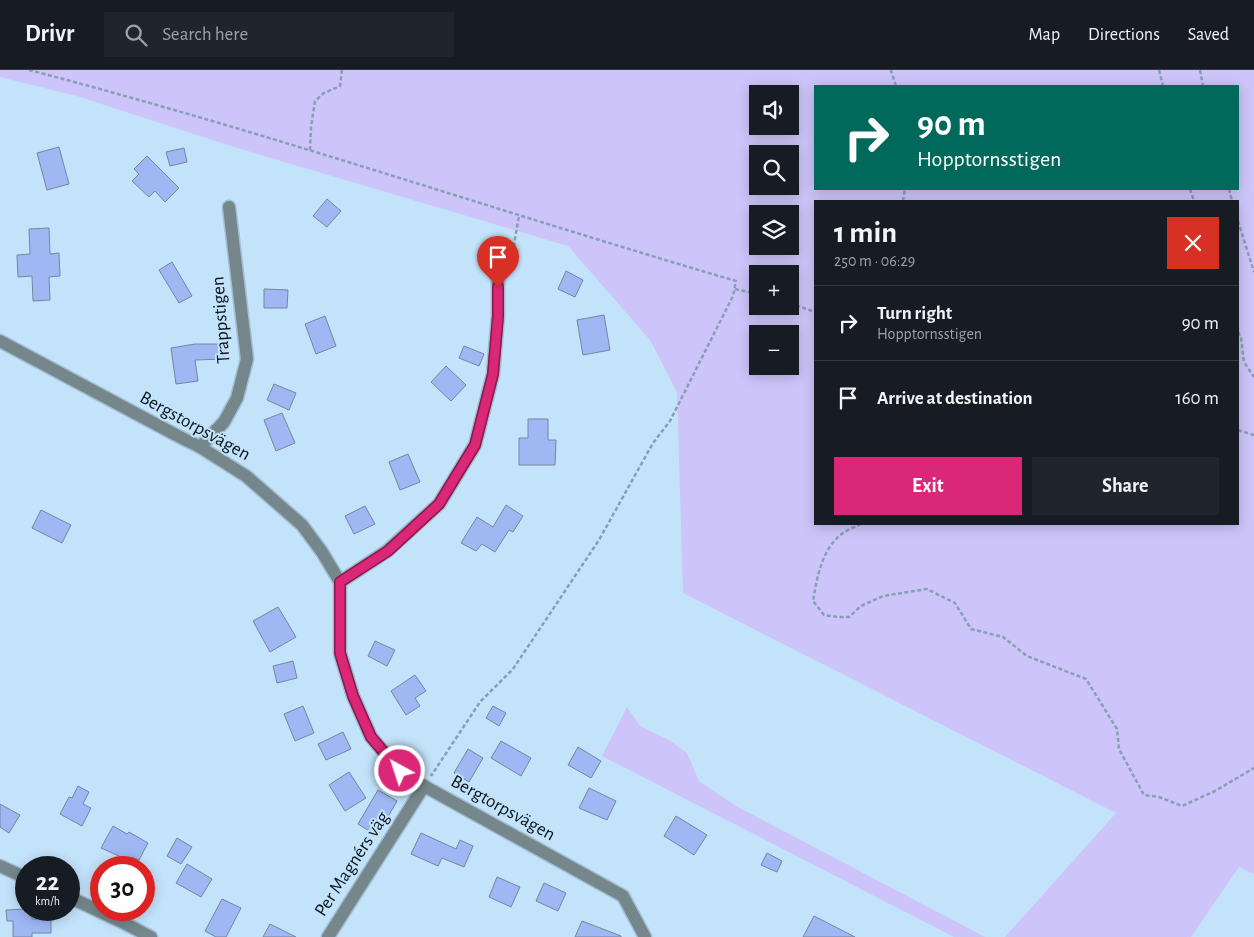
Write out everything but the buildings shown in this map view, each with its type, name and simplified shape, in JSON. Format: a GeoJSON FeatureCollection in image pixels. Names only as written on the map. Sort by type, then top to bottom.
{"type":"FeatureCollection","features":[{"type":"Feature","properties":{"kind":"street","name":"Trappstigen"},"geometry":{"type":"LineString","coordinates":[[200,447],[224,422],[236,398],[247,359],[229,207]]}},
{"type":"Feature","properties":{"kind":"street"},"geometry":{"type":"LineString","coordinates":[[340,582],[388,551],[439,504],[475,445],[493,374],[498,316],[498,273]]}},
{"type":"Feature","properties":{"kind":"street","name":"Bergstorpsvägen"},"geometry":{"type":"LineString","coordinates":[[0,341],[200,447],[246,476],[302,525],[322,552],[340,582]]}},
{"type":"Feature","properties":{"kind":"street","name":"Bergtorpsvägen"},"geometry":{"type":"LineString","coordinates":[[340,582],[340,653],[353,696],[371,737],[400,771],[622,896],[644,937]]}},
{"type":"Feature","properties":{"kind":"street","name":"Per Magnérs väg"},"geometry":{"type":"LineString","coordinates":[[328,937],[424,786]]}},
{"type":"Feature","properties":{"kind":"street"},"geometry":{"type":"LineString","coordinates":[[0,866],[15,873]]}},
{"type":"Feature","properties":{"kind":"street"},"geometry":{"type":"LineString","coordinates":[[80,902],[151,937]]}},
{"type":"Feature","properties":{"kind":"path"},"geometry":{"type":"LineString","coordinates":[[28,70],[310,150],[519,216],[736,281],[733,296],[670,421],[653,443],[599,540],[514,669],[480,702],[424,786]]}},
{"type":"Feature","properties":{"kind":"path"},"geometry":{"type":"LineString","coordinates":[[310,150],[310,127],[315,101],[324,93],[340,86],[342,70]]}},
{"type":"Feature","properties":{"kind":"path"},"geometry":{"type":"LineString","coordinates":[[892,70],[896,85]]}},
{"type":"Feature","properties":{"kind":"path"},"geometry":{"type":"LineString","coordinates":[[1159,70],[1163,85]]}},
{"type":"Feature","properties":{"kind":"path"},"geometry":{"type":"LineString","coordinates":[[1200,70],[1204,85]]}},
{"type":"Feature","properties":{"kind":"path"},"geometry":{"type":"LineString","coordinates":[[498,273],[513,250],[519,216]]}},
{"type":"Feature","properties":{"kind":"path"},"geometry":{"type":"LineString","coordinates":[[1239,224],[1254,272]]}},
{"type":"Feature","properties":{"kind":"path"},"geometry":{"type":"LineString","coordinates":[[735,288],[749,292]]}},
{"type":"Feature","properties":{"kind":"path"},"geometry":{"type":"LineString","coordinates":[[799,306],[814,312]]}},
{"type":"Feature","properties":{"kind":"path"},"geometry":{"type":"LineString","coordinates":[[1239,334],[1244,362],[1254,377]]}},
{"type":"Feature","properties":{"kind":"path"},"geometry":{"type":"LineString","coordinates":[[1239,430],[1254,435]]}},
{"type":"Feature","properties":{"kind":"path"},"geometry":{"type":"LineString","coordinates":[[859,525],[842,534],[829,548],[818,574],[813,601],[824,615],[849,617],[861,606],[883,596],[927,589],[955,603],[971,629],[1003,637],[1028,656],[1086,679],[1117,728],[1119,749],[1144,795],[1159,797],[1182,806],[1215,791],[1254,768]]}},
{"type":"Feature","properties":{"kind":"shaded area"},"geometry":{"type":"Polygon","coordinates":[[[0,70],[1254,70],[1254,874],[1239,867],[1191,937],[1005,937],[1116,813],[683,593],[677,392],[650,340],[568,246],[234,147],[77,96],[0,77],[0,70]]]}},
{"type":"Feature","properties":{"kind":"shaded area"},"geometry":{"type":"Polygon","coordinates":[[[627,707],[640,726],[669,740],[687,753],[699,781],[736,806],[985,937],[954,937],[602,756],[627,707]]]}},
{"type":"Feature","properties":{"kind":"route"},"geometry":{"type":"LineString","coordinates":[[400,771],[371,737],[353,696],[340,653],[340,582],[388,551],[439,504],[475,445],[493,374],[498,316],[498,287]]}}]}
